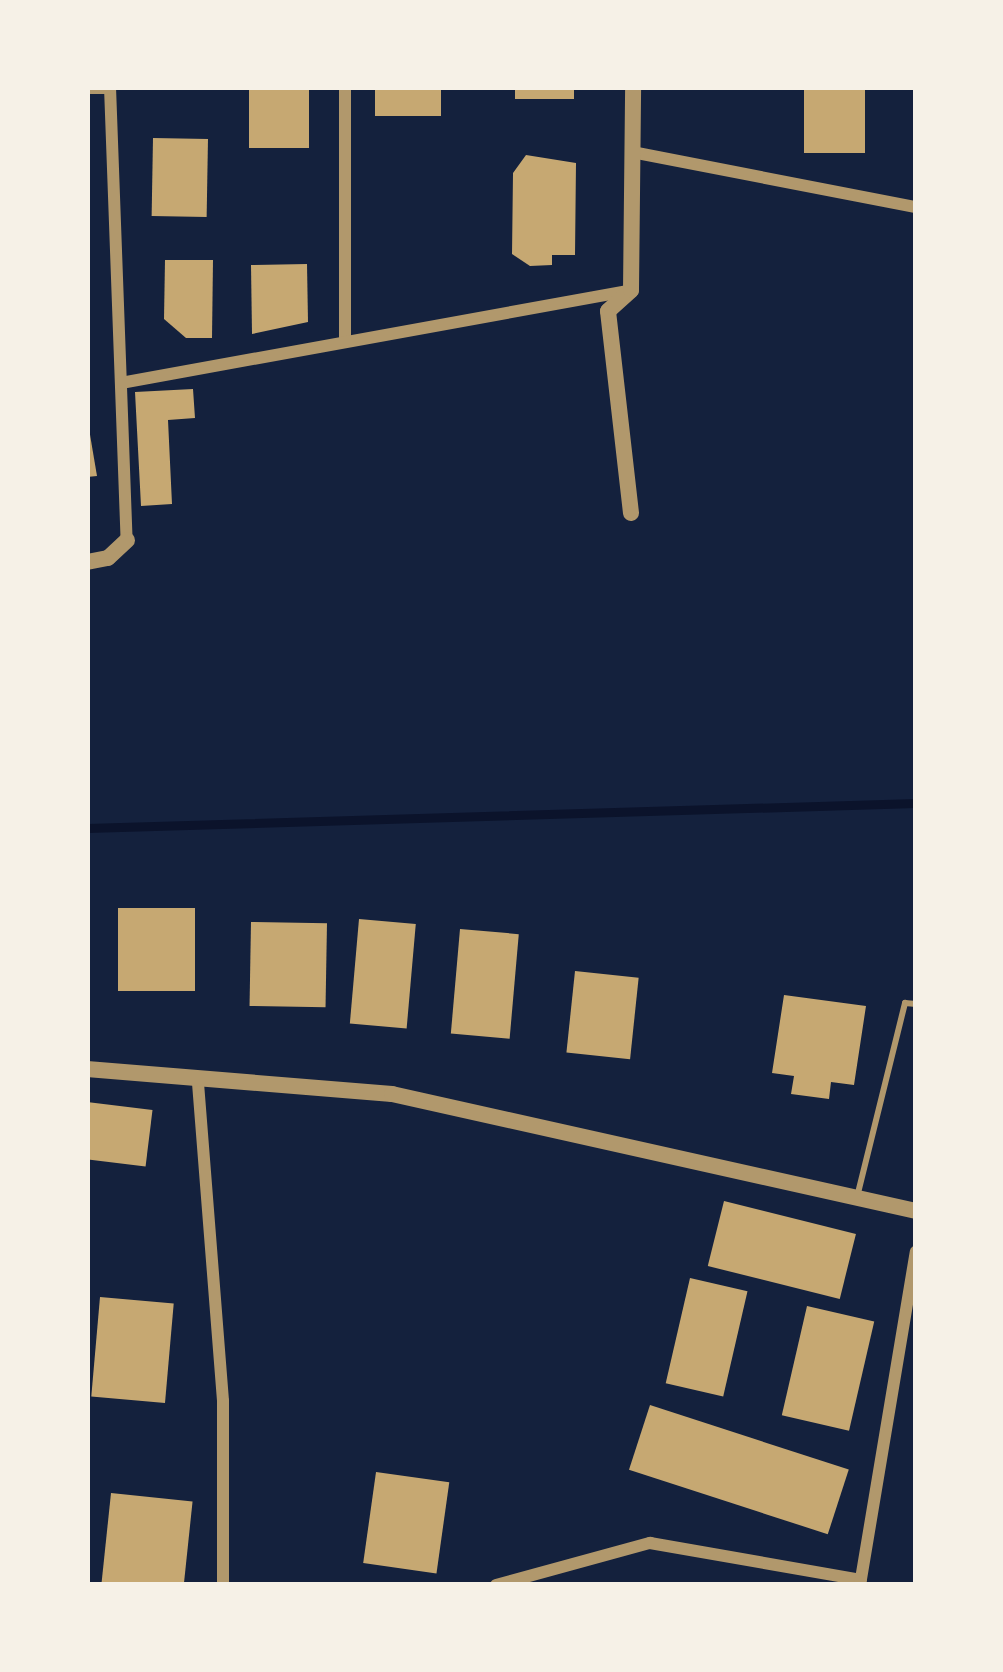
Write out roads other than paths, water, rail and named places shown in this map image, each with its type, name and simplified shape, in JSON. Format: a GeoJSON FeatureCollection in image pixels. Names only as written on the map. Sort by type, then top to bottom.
{"type":"FeatureCollection","features":[{"type":"Feature","properties":{"kind":"street"},"geometry":{"type":"LineString","coordinates":[[345,87],[345,342]]}},
{"type":"Feature","properties":{"kind":"street"},"geometry":{"type":"LineString","coordinates":[[631,513],[608,311],[631,290],[633,87]]}},
{"type":"Feature","properties":{"kind":"street"},"geometry":{"type":"LineString","coordinates":[[87,88],[110,88],[127,540],[108,558],[87,562]]}},
{"type":"Feature","properties":{"kind":"street"},"geometry":{"type":"LineString","coordinates":[[632,152],[916,207]]}},
{"type":"Feature","properties":{"kind":"street"},"geometry":{"type":"LineString","coordinates":[[121,383],[631,290]]}},
{"type":"Feature","properties":{"kind":"street"},"geometry":{"type":"LineString","coordinates":[[87,1069],[198,1083],[392,1094],[916,1211]]}},
{"type":"Feature","properties":{"kind":"street"},"geometry":{"type":"LineString","coordinates":[[198,1083],[223,1401],[223,1585]]}},
{"type":"Feature","properties":{"kind":"street"},"geometry":{"type":"LineString","coordinates":[[496,1585],[650,1544],[861,1583],[916,1252]]}},
{"type":"Feature","properties":{"kind":"lane"},"geometry":{"type":"LineString","coordinates":[[856,1198],[904,1004],[916,1004]]}},
{"type":"Feature","properties":{"kind":"waterway"},"geometry":{"type":"LineString","coordinates":[[87,828],[916,803]]}}]}
